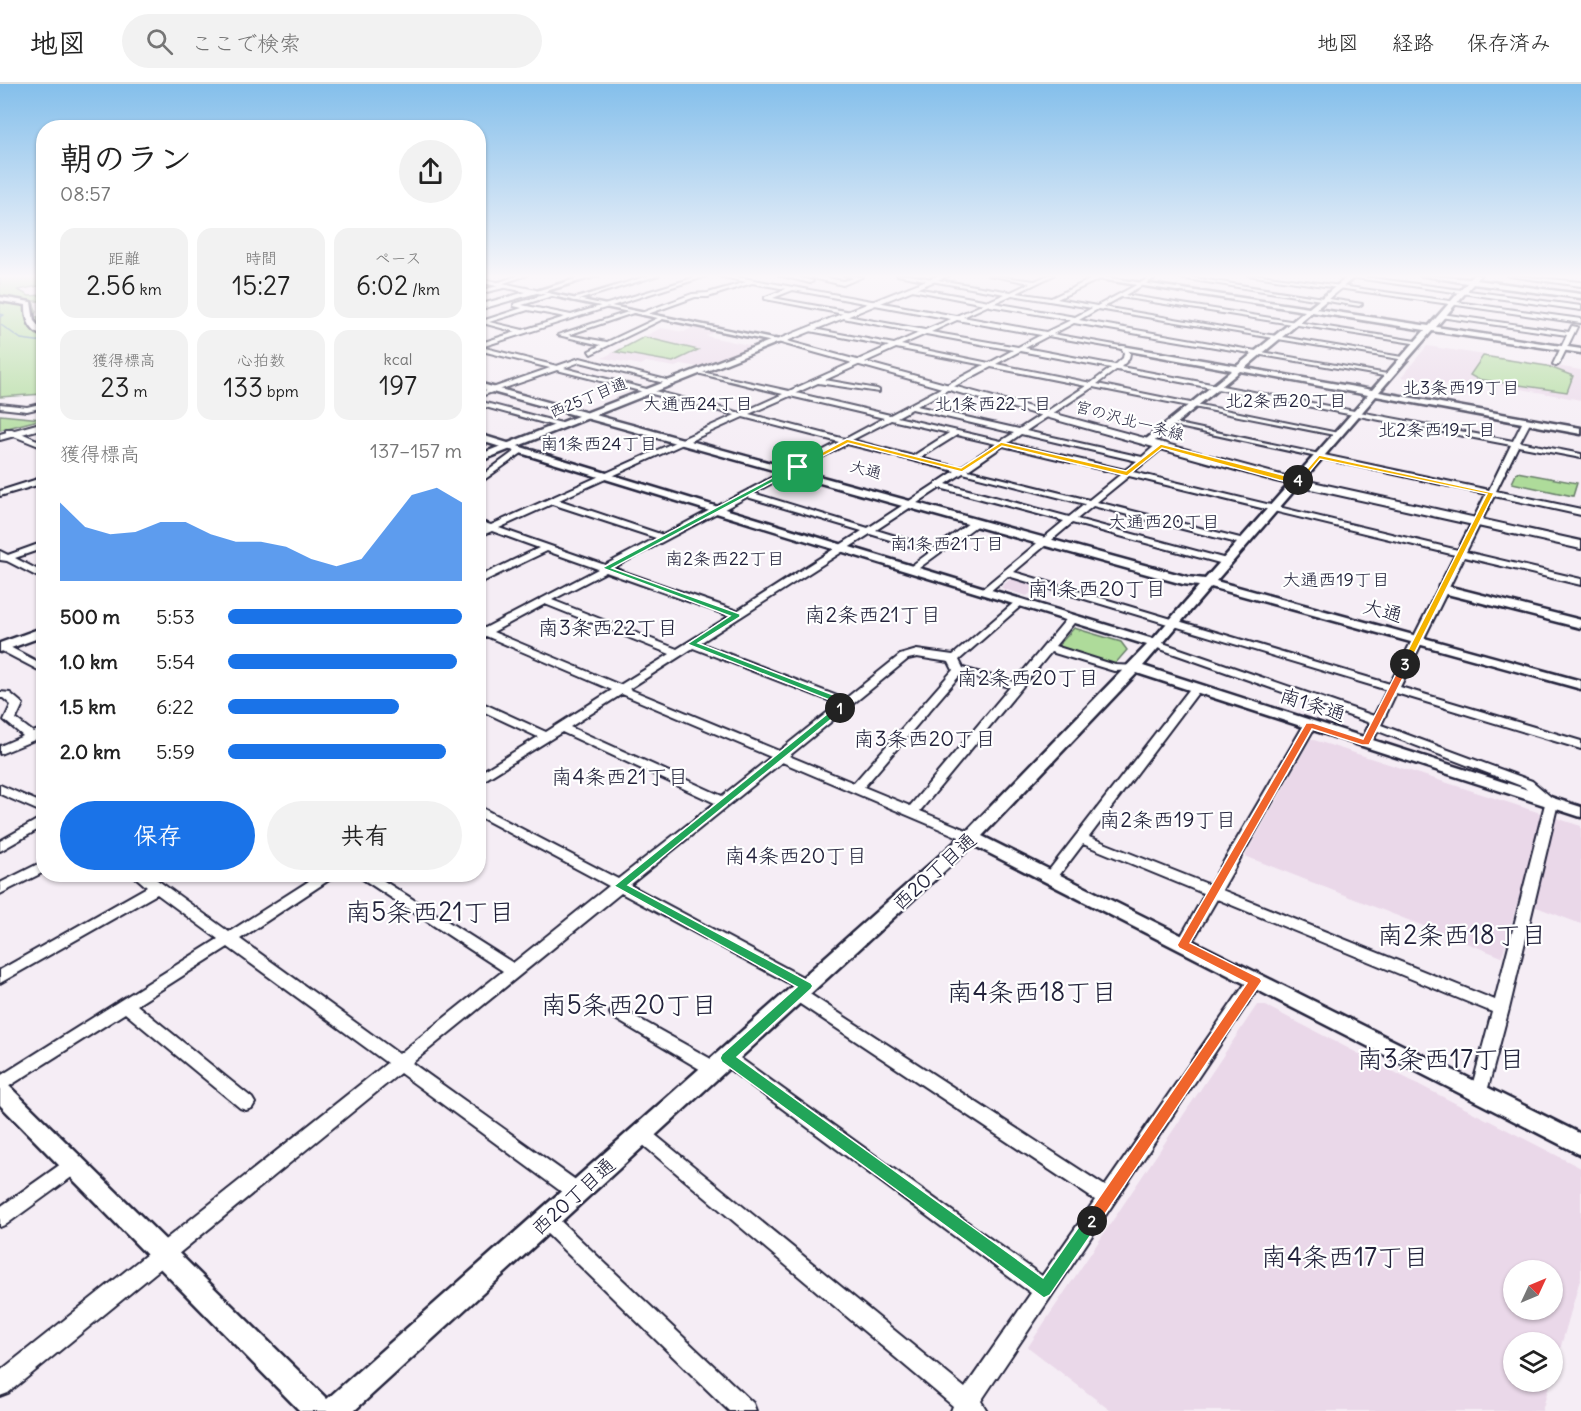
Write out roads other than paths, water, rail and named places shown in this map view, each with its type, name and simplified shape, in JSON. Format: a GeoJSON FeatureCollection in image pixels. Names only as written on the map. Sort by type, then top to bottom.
{"type":"FeatureCollection","features":[{"type":"Feature","properties":{"kind":"main road"},"geometry":{"type":"LineString","coordinates":[[778,341],[789,337]]}},
{"type":"Feature","properties":{"kind":"main road","name":"宮の沢北一条線"},"geometry":{"type":"LineString","coordinates":[[778,341],[1297,482],[1581,545]]}},
{"type":"Feature","properties":{"kind":"main road","name":"西25丁目通"},"geometry":{"type":"LineString","coordinates":[[486,456],[778,341]]}},
{"type":"Feature","properties":{"kind":"main road"},"geometry":{"type":"LineString","coordinates":[[6,433],[36,425]]}},
{"type":"Feature","properties":{"kind":"main road"},"geometry":{"type":"LineString","coordinates":[[2,646],[36,634]]}},
{"type":"Feature","properties":{"kind":"street"},"geometry":{"type":"LineString","coordinates":[[486,344],[508,337]]}},
{"type":"Feature","properties":{"kind":"street"},"geometry":{"type":"LineString","coordinates":[[571,337],[607,344]]}},
{"type":"Feature","properties":{"kind":"street"},"geometry":{"type":"LineString","coordinates":[[591,352],[622,337]]}},
{"type":"Feature","properties":{"kind":"street"},"geometry":{"type":"LineString","coordinates":[[757,337],[778,341]]}},
{"type":"Feature","properties":{"kind":"street"},"geometry":{"type":"LineString","coordinates":[[850,337],[1339,434]]}},
{"type":"Feature","properties":{"kind":"street"},"geometry":{"type":"LineString","coordinates":[[486,531],[915,337]]}},
{"type":"Feature","properties":{"kind":"street"},"geometry":{"type":"LineString","coordinates":[[959,337],[1581,456]]}},
{"type":"Feature","properties":{"kind":"street"},"geometry":{"type":"LineString","coordinates":[[486,630],[545,601],[1044,337]]}},
{"type":"Feature","properties":{"kind":"street"},"geometry":{"type":"LineString","coordinates":[[1059,337],[1581,431]]}},
{"type":"Feature","properties":{"kind":"street"},"geometry":{"type":"LineString","coordinates":[[1172,337],[1390,375]]}},
{"type":"Feature","properties":{"kind":"street"},"geometry":{"type":"LineString","coordinates":[[1148,442],[1277,337],[1405,358]]}},
{"type":"Feature","properties":{"kind":"street"},"geometry":{"type":"LineString","coordinates":[[1386,337],[1419,342]]}},
{"type":"Feature","properties":{"kind":"street","name":"西20丁目通"},"geometry":{"type":"LineString","coordinates":[[334,1411],[971,837],[1156,644],[1423,337]]}},
{"type":"Feature","properties":{"kind":"street"},"geometry":{"type":"LineString","coordinates":[[1490,337],[1581,351]]}},
{"type":"Feature","properties":{"kind":"street"},"geometry":{"type":"LineString","coordinates":[[1556,364],[1570,337]]}},
{"type":"Feature","properties":{"kind":"street"},"geometry":{"type":"LineString","coordinates":[[486,775],[843,548],[1092,385],[1126,359],[1127,353],[1124,348]]}},
{"type":"Feature","properties":{"kind":"street"},"geometry":{"type":"LineString","coordinates":[[486,349],[1245,542]]}},
{"type":"Feature","properties":{"kind":"street"},"geometry":{"type":"LineString","coordinates":[[486,392],[580,360],[672,383]]}},
{"type":"Feature","properties":{"kind":"street"},"geometry":{"type":"LineString","coordinates":[[603,379],[624,371]]}},
{"type":"Feature","properties":{"kind":"street"},"geometry":{"type":"LineString","coordinates":[[699,372],[1581,582]]}},
{"type":"Feature","properties":{"kind":"street"},"geometry":{"type":"LineString","coordinates":[[818,381],[877,391]]}},
{"type":"Feature","properties":{"kind":"street","name":"大通"},"geometry":{"type":"LineString","coordinates":[[486,383],[1048,539],[1187,581],[1209,583],[1581,685]]}},
{"type":"Feature","properties":{"kind":"street","name":"大通"},"geometry":{"type":"LineString","coordinates":[[486,386],[499,388]]}},
{"type":"Feature","properties":{"kind":"street"},"geometry":{"type":"LineString","coordinates":[[486,405],[562,426]]}},
{"type":"Feature","properties":{"kind":"street"},"geometry":{"type":"LineString","coordinates":[[0,406],[27,409],[36,407]]}},
{"type":"Feature","properties":{"kind":"street"},"geometry":{"type":"LineString","coordinates":[[912,407],[1144,460]]}},
{"type":"Feature","properties":{"kind":"street"},"geometry":{"type":"LineString","coordinates":[[1366,743],[1527,421]]}},
{"type":"Feature","properties":{"kind":"street"},"geometry":{"type":"LineString","coordinates":[[1169,424],[1581,512]]}},
{"type":"Feature","properties":{"kind":"street"},"geometry":{"type":"LineString","coordinates":[[6,433],[36,443]]}},
{"type":"Feature","properties":{"kind":"street"},"geometry":{"type":"LineString","coordinates":[[914,458],[955,433]]}},
{"type":"Feature","properties":{"kind":"street"},"geometry":{"type":"LineString","coordinates":[[486,440],[1156,644],[1376,723],[1528,784],[1549,802],[1479,1094]]}},
{"type":"Feature","properties":{"kind":"street"},"geometry":{"type":"LineString","coordinates":[[985,591],[1161,446]]}},
{"type":"Feature","properties":{"kind":"street"},"geometry":{"type":"LineString","coordinates":[[486,476],[522,450]]}},
{"type":"Feature","properties":{"kind":"street"},"geometry":{"type":"LineString","coordinates":[[0,494],[36,483]]}},
{"type":"Feature","properties":{"kind":"street"},"geometry":{"type":"LineString","coordinates":[[939,485],[1227,562]]}},
{"type":"Feature","properties":{"kind":"street"},"geometry":{"type":"LineString","coordinates":[[746,494],[937,550]]}},
{"type":"Feature","properties":{"kind":"street"},"geometry":{"type":"LineString","coordinates":[[553,501],[664,538]]}},
{"type":"Feature","properties":{"kind":"street","name":"大通"},"geometry":{"type":"LineString","coordinates":[[913,502],[976,522],[1048,539]]}},
{"type":"Feature","properties":{"kind":"street"},"geometry":{"type":"LineString","coordinates":[[912,569],[976,522]]}},
{"type":"Feature","properties":{"kind":"street"},"geometry":{"type":"LineString","coordinates":[[486,526],[737,615]]}},
{"type":"Feature","properties":{"kind":"street"},"geometry":{"type":"LineString","coordinates":[[2,557],[36,547]]}},
{"type":"Feature","properties":{"kind":"street"},"geometry":{"type":"LineString","coordinates":[[486,577],[547,547]]}},
{"type":"Feature","properties":{"kind":"street"},"geometry":{"type":"LineString","coordinates":[[2,557],[36,573]]}},
{"type":"Feature","properties":{"kind":"street"},"geometry":{"type":"LineString","coordinates":[[1007,573],[1581,745]]}},
{"type":"Feature","properties":{"kind":"street"},"geometry":{"type":"LineString","coordinates":[[1443,589],[1581,624]]}},
{"type":"Feature","properties":{"kind":"street"},"geometry":{"type":"LineString","coordinates":[[545,601],[678,653]]}},
{"type":"Feature","properties":{"kind":"street"},"geometry":{"type":"LineString","coordinates":[[856,789],[956,664],[1020,602]]}},
{"type":"Feature","properties":{"kind":"street"},"geometry":{"type":"LineString","coordinates":[[912,812],[1074,618]]}},
{"type":"Feature","properties":{"kind":"street"},"geometry":{"type":"LineString","coordinates":[[486,634],[971,837],[1581,1145]]}},
{"type":"Feature","properties":{"kind":"street"},"geometry":{"type":"LineString","coordinates":[[692,644],[846,703]]}},
{"type":"Feature","properties":{"kind":"street"},"geometry":{"type":"LineString","coordinates":[[2,646],[36,665]]}},
{"type":"Feature","properties":{"kind":"street"},"geometry":{"type":"LineString","coordinates":[[1049,648],[1114,668],[1134,668]]}},
{"type":"Feature","properties":{"kind":"street"},"geometry":{"type":"LineString","coordinates":[[0,1385],[908,654],[924,653],[1018,686]]}},
{"type":"Feature","properties":{"kind":"street","name":"南1条通"},"geometry":{"type":"LineString","coordinates":[[1134,668],[1581,812]]}},
{"type":"Feature","properties":{"kind":"street"},"geometry":{"type":"LineString","coordinates":[[1050,878],[1196,688]]}},
{"type":"Feature","properties":{"kind":"street"},"geometry":{"type":"LineString","coordinates":[[0,694],[6,695],[17,704],[10,720],[32,736]]}},
{"type":"Feature","properties":{"kind":"street"},"geometry":{"type":"LineString","coordinates":[[486,708],[547,736]]}},
{"type":"Feature","properties":{"kind":"street"},"geometry":{"type":"LineString","coordinates":[[1183,945],[1310,725]]}},
{"type":"Feature","properties":{"kind":"street"},"geometry":{"type":"LineString","coordinates":[[561,728],[724,802]]}},
{"type":"Feature","properties":{"kind":"street"},"geometry":{"type":"LineString","coordinates":[[0,750],[36,734]]}},
{"type":"Feature","properties":{"kind":"street"},"geometry":{"type":"LineString","coordinates":[[0,789],[36,805]]}},
{"type":"Feature","properties":{"kind":"street"},"geometry":{"type":"LineString","coordinates":[[486,814],[620,886],[802,990],[1108,1198]]}},
{"type":"Feature","properties":{"kind":"street"},"geometry":{"type":"LineString","coordinates":[[0,847],[36,825]]}},
{"type":"Feature","properties":{"kind":"street"},"geometry":{"type":"LineString","coordinates":[[1080,838],[1501,1009]]}},
{"type":"Feature","properties":{"kind":"street"},"geometry":{"type":"LineString","coordinates":[[0,889],[36,870]]}},
{"type":"Feature","properties":{"kind":"street"},"geometry":{"type":"LineString","coordinates":[[149,882],[577,1192]]}},
{"type":"Feature","properties":{"kind":"street"},"geometry":{"type":"LineString","coordinates":[[0,1085],[317,882]]}},
{"type":"Feature","properties":{"kind":"street"},"geometry":{"type":"LineString","coordinates":[[375,882],[514,971]]}},
{"type":"Feature","properties":{"kind":"street"},"geometry":{"type":"LineString","coordinates":[[0,977],[157,888]]}},
{"type":"Feature","properties":{"kind":"street"},"geometry":{"type":"LineString","coordinates":[[642,1134],[968,1409],[1044,1290],[1255,981]]}},
{"type":"Feature","properties":{"kind":"street"},"geometry":{"type":"LineString","coordinates":[[126,1005],[246,1103]]}},
{"type":"Feature","properties":{"kind":"street"},"geometry":{"type":"LineString","coordinates":[[618,1013],[721,1063],[1044,1290]]}},
{"type":"Feature","properties":{"kind":"street"},"geometry":{"type":"LineString","coordinates":[[0,1091],[319,1411]]}},
{"type":"Feature","properties":{"kind":"street"},"geometry":{"type":"LineString","coordinates":[[0,1218],[74,1165]]}},
{"type":"Feature","properties":{"kind":"street"},"geometry":{"type":"LineString","coordinates":[[546,1220],[745,1411]]}},
{"type":"Feature","properties":{"kind":"waterway"},"geometry":{"type":"LineString","coordinates":[[18,337],[36,341]]}},
{"type":"Feature","properties":{"kind":"district","name":"北3条西19丁目"},"geometry":{"type":"Point","coordinates":[1461,387]}},
{"type":"Feature","properties":{"kind":"district","name":"北2条西20丁目"},"geometry":{"type":"Point","coordinates":[1286,400]}},
{"type":"Feature","properties":{"kind":"district","name":"大通西24丁目"},"geometry":{"type":"Point","coordinates":[698,403]}},
{"type":"Feature","properties":{"kind":"district","name":"北1条西22丁目"},"geometry":{"type":"Point","coordinates":[993,403]}},
{"type":"Feature","properties":{"kind":"district","name":"北2条西19丁目"},"geometry":{"type":"Point","coordinates":[1437,429]}},
{"type":"Feature","properties":{"kind":"district","name":"南1条西24丁目"},"geometry":{"type":"Point","coordinates":[599,443]}},
{"type":"Feature","properties":{"kind":"district","name":"大通西20丁目"},"geometry":{"type":"Point","coordinates":[1164,521]}},
{"type":"Feature","properties":{"kind":"district","name":"南1条西21丁目"},"geometry":{"type":"Point","coordinates":[947,543]}},
{"type":"Feature","properties":{"kind":"district","name":"南2条西22丁目"},"geometry":{"type":"Point","coordinates":[725,558]}},
{"type":"Feature","properties":{"kind":"district","name":"大通西19丁目"},"geometry":{"type":"Point","coordinates":[1336,579]}},
{"type":"Feature","properties":{"kind":"district","name":"南1条西20丁目"},"geometry":{"type":"Point","coordinates":[1097,588]}},
{"type":"Feature","properties":{"kind":"district","name":"南2条西21丁目"},"geometry":{"type":"Point","coordinates":[873,614]}},
{"type":"Feature","properties":{"kind":"district","name":"南3条西22丁目"},"geometry":{"type":"Point","coordinates":[608,627]}},
{"type":"Feature","properties":{"kind":"district","name":"南2条西20丁目"},"geometry":{"type":"Point","coordinates":[1028,677]}},
{"type":"Feature","properties":{"kind":"district","name":"南3条西20丁目"},"geometry":{"type":"Point","coordinates":[925,738]}},
{"type":"Feature","properties":{"kind":"district","name":"南4条西21丁目"},"geometry":{"type":"Point","coordinates":[620,776]}},
{"type":"Feature","properties":{"kind":"district","name":"南2条西19丁目"},"geometry":{"type":"Point","coordinates":[1168,819]}},
{"type":"Feature","properties":{"kind":"district","name":"南4条西20丁目"},"geometry":{"type":"Point","coordinates":[796,855]}},
{"type":"Feature","properties":{"kind":"district","name":"南5条西21丁目"},"geometry":{"type":"Point","coordinates":[430,911]}},
{"type":"Feature","properties":{"kind":"district","name":"南2条西18丁目"},"geometry":{"type":"Point","coordinates":[1462,934]}},
{"type":"Feature","properties":{"kind":"district","name":"南4条西18丁目"},"geometry":{"type":"Point","coordinates":[1032,991]}},
{"type":"Feature","properties":{"kind":"district","name":"南5条西20丁目"},"geometry":{"type":"Point","coordinates":[629,1004]}},
{"type":"Feature","properties":{"kind":"district","name":"南3条西17丁目"},"geometry":{"type":"Point","coordinates":[1441,1058]}},
{"type":"Feature","properties":{"kind":"district","name":"南4条西17丁目"},"geometry":{"type":"Point","coordinates":[1345,1256]}}]}
